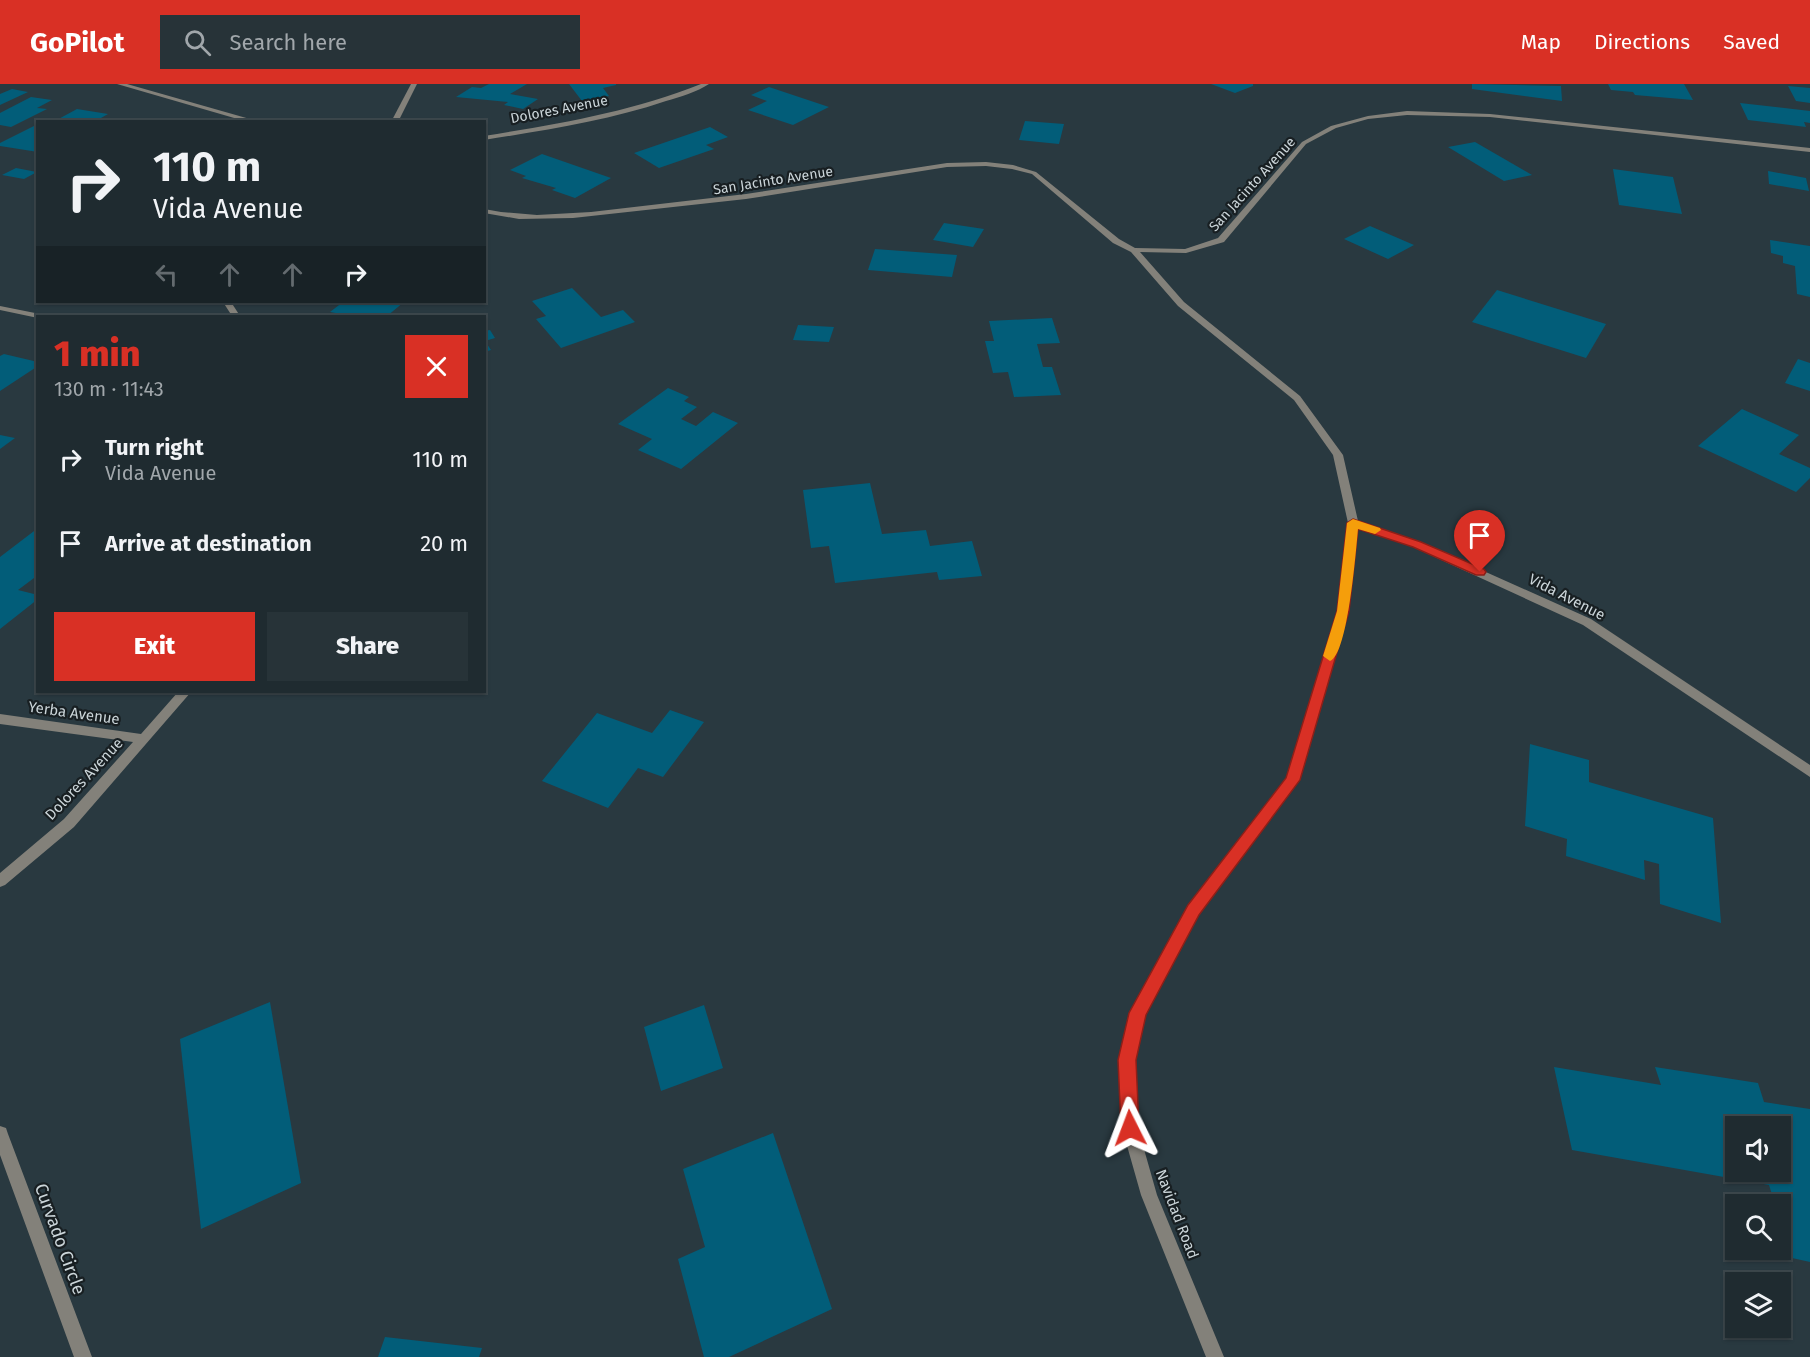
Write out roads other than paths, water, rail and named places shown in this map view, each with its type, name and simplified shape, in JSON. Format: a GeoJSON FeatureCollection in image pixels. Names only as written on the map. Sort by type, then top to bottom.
{"type":"FeatureCollection","features":[{"type":"Feature","properties":{"kind":"street"},"geometry":{"type":"LineString","coordinates":[[120,84],[250,120]]}},
{"type":"Feature","properties":{"kind":"street"},"geometry":{"type":"LineString","coordinates":[[395,120],[414,84]]}},
{"type":"Feature","properties":{"kind":"street","name":"Dolores Avenue"},"geometry":{"type":"LineString","coordinates":[[486,138],[573,124],[645,106],[706,84]]}},
{"type":"Feature","properties":{"kind":"street","name":"San Jacinto Avenue"},"geometry":{"type":"LineString","coordinates":[[486,211],[531,217],[599,214],[691,205],[947,165],[986,164],[1013,167],[1034,173],[1116,241],[1134,250],[1186,251],[1221,240],[1304,143],[1320,130],[1356,119],[1440,113],[1471,115],[1810,150]]}},
{"type":"Feature","properties":{"kind":"street"},"geometry":{"type":"LineString","coordinates":[[1134,250],[1181,304],[1297,398],[1338,455],[1353,523]]}},
{"type":"Feature","properties":{"kind":"street"},"geometry":{"type":"LineString","coordinates":[[0,308],[36,315]]}},
{"type":"Feature","properties":{"kind":"street","name":"Vida Avenue"},"geometry":{"type":"LineString","coordinates":[[1353,523],[1417,545],[1587,622],[1810,772]]}},
{"type":"Feature","properties":{"kind":"street","name":"Navidad Road"},"geometry":{"type":"LineString","coordinates":[[1215,1357],[1149,1195],[1130,1128],[1127,1060],[1138,1013],[1194,910],[1292,780],[1343,611],[1353,523]]}},
{"type":"Feature","properties":{"kind":"street","name":"Dolores Avenue"},"geometry":{"type":"LineString","coordinates":[[0,881],[69,822],[184,693]]}},
{"type":"Feature","properties":{"kind":"street","name":"Yerba Avenue"},"geometry":{"type":"LineString","coordinates":[[0,718],[144,739]]}},
{"type":"Feature","properties":{"kind":"street","name":"Curvado Circle"},"geometry":{"type":"LineString","coordinates":[[0,1134],[83,1357]]}}]}
